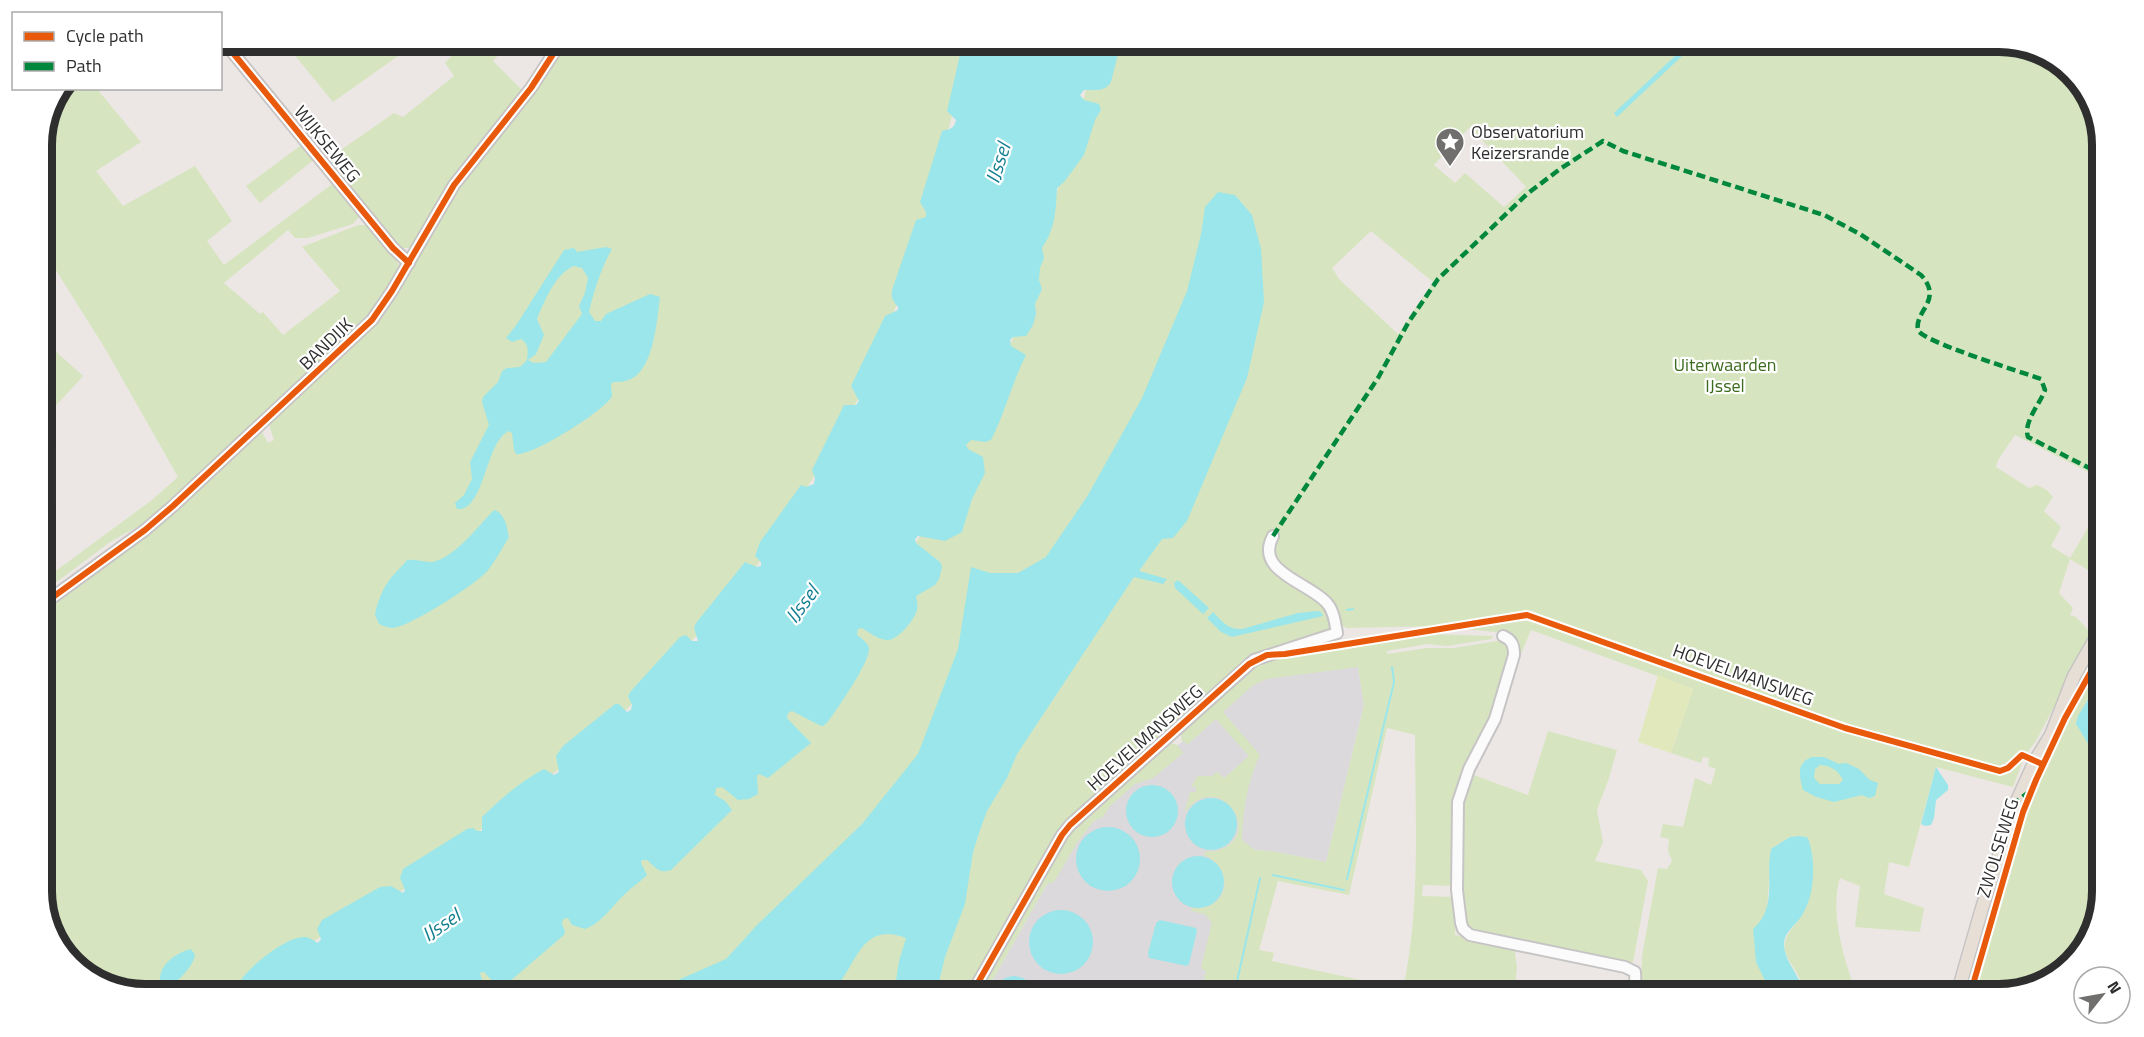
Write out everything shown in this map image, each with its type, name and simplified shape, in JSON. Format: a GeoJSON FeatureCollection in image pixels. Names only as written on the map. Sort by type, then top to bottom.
{"type":"FeatureCollection","features":[{"type":"Feature","properties":{"kind":"main road","name":"ZWOLSEWEG"},"geometry":{"type":"LineString","coordinates":[[1960,984],[2022,769],[2045,733],[2092,646]]}},
{"type":"Feature","properties":{"kind":"street","name":"WIJKSEWEG"},"geometry":{"type":"LineString","coordinates":[[233,53],[393,248],[409,262]]}},
{"type":"Feature","properties":{"kind":"street","name":"BANDIJK"},"geometry":{"type":"LineString","coordinates":[[53,597],[166,512],[372,320],[454,185],[531,88],[554,53]]}},
{"type":"Feature","properties":{"kind":"street","name":"HOEVELMANSWEG"},"geometry":{"type":"LineString","coordinates":[[977,984],[1062,835],[1070,825],[1254,660],[1337,633],[1333,614],[1327,603],[1271,562],[1268,549],[1273,536]]}},
{"type":"Feature","properties":{"kind":"street"},"geometry":{"type":"LineString","coordinates":[[1503,636],[1511,641],[1514,655],[1495,719],[1469,769],[1458,802],[1457,890],[1463,929],[1470,935],[1625,967],[1635,972],[1636,984]]}},
{"type":"Feature","properties":{"kind":"shaded area"},"geometry":{"type":"Polygon","coordinates":[[[1356,651],[1364,705],[1326,862],[1255,850],[1212,984],[990,984],[1080,826],[1183,741],[1254,668],[1356,651]]]}},
{"type":"Feature","properties":{"kind":"green space"},"geometry":{"type":"Polygon","coordinates":[[[293,53],[402,53],[333,102],[293,53]]]}},
{"type":"Feature","properties":{"kind":"green space"},"geometry":{"type":"Polygon","coordinates":[[[454,53],[500,53],[493,61],[522,90],[455,173],[450,186],[415,244],[410,248],[399,248],[325,161],[394,113],[403,117],[454,76],[445,63],[454,53]]]}},
{"type":"Feature","properties":{"kind":"green space"},"geometry":{"type":"Polygon","coordinates":[[[557,53],[967,53],[927,216],[897,304],[858,399],[813,478],[758,564],[696,636],[629,707],[558,770],[401,891],[317,939],[253,984],[146,984],[128,983],[110,977],[99,972],[76,953],[62,933],[54,909],[53,600],[261,430],[268,443],[274,440],[268,422],[355,340],[453,191],[557,53]]]}},
{"type":"Feature","properties":{"kind":"green space","name":"Uiterwaarden IJssel"},"geometry":{"type":"Polygon","coordinates":[[[1093,53],[1998,53],[2016,54],[2034,60],[2050,68],[2068,84],[2082,104],[2090,128],[2091,474],[2015,435],[1998,460],[1996,467],[2029,488],[2037,485],[2047,490],[2053,497],[2044,511],[2061,527],[2051,546],[2070,558],[2092,522],[2092,572],[2070,559],[2059,593],[2073,608],[2070,615],[2076,617],[2089,631],[2089,640],[2036,741],[2026,754],[2018,756],[2005,767],[1995,768],[1857,727],[1539,615],[1523,614],[1437,626],[1347,628],[1339,624],[1329,627],[1328,633],[1261,655],[1065,825],[972,984],[465,984],[563,919],[640,863],[716,786],[857,629],[919,538],[968,442],[1013,338],[1085,94],[1093,53]],[[1470,127],[1434,165],[1455,183],[1465,173],[1504,207],[1526,187],[1470,127]],[[1371,231],[1332,268],[1339,279],[1398,334],[1433,282],[1371,231]]]}},
{"type":"Feature","properties":{"kind":"green space"},"geometry":{"type":"Polygon","coordinates":[[[71,90],[98,90],[141,142],[96,171],[123,206],[195,166],[232,221],[207,241],[224,265],[335,182],[359,211],[359,217],[353,224],[308,238],[295,238],[288,230],[224,283],[260,314],[263,312],[283,335],[340,291],[302,247],[358,225],[366,225],[374,229],[396,258],[399,266],[397,275],[364,322],[151,519],[110,542],[53,585],[53,573],[152,500],[178,477],[106,350],[53,266],[53,140],[62,104],[71,90]]]}},
{"type":"Feature","properties":{"kind":"green space"},"geometry":{"type":"Polygon","coordinates":[[[304,143],[316,158],[260,203],[246,186],[304,143]]]}},
{"type":"Feature","properties":{"kind":"green space"},"geometry":{"type":"Polygon","coordinates":[[[53,349],[83,376],[53,409],[53,349]]]}},
{"type":"Feature","properties":{"kind":"green space"},"geometry":{"type":"Polygon","coordinates":[[[1523,621],[1537,622],[1855,734],[1999,772],[2008,770],[2024,758],[2013,787],[1936,767],[1909,867],[1889,862],[1884,894],[1924,908],[1920,932],[1855,927],[1860,886],[1840,878],[1836,906],[1837,922],[1843,953],[1853,984],[1802,984],[1788,958],[1785,942],[1789,932],[1799,920],[1790,837],[1771,849],[1767,912],[1761,922],[1766,984],[1641,984],[1642,956],[1658,868],[1667,869],[1672,861],[1668,851],[1669,839],[1660,837],[1663,824],[1683,827],[1695,778],[1711,785],[1716,769],[1708,766],[1709,758],[1703,757],[1701,763],[1671,753],[1693,689],[1531,630],[1518,661],[1516,645],[1505,633],[1465,629],[1523,621]]]}},
{"type":"Feature","properties":{"kind":"green space"},"geometry":{"type":"Polygon","coordinates":[[[1425,634],[1493,636],[1491,639],[1447,646],[1427,644],[1387,651],[1387,654],[1427,648],[1454,648],[1503,640],[1511,646],[1491,716],[1463,776],[1453,886],[1423,885],[1422,896],[1456,897],[1455,935],[1514,947],[1517,967],[1515,984],[1404,984],[1409,958],[1415,894],[1415,735],[1387,728],[1349,895],[1278,881],[1259,950],[1274,953],[1272,961],[1380,984],[1203,984],[1206,971],[1201,968],[1212,923],[1205,914],[1191,911],[1192,908],[1214,903],[1220,897],[1224,888],[1221,870],[1214,861],[1204,855],[1206,851],[1224,848],[1235,839],[1238,828],[1237,816],[1221,799],[1210,797],[1197,800],[1185,812],[1190,792],[1196,792],[1196,787],[1191,786],[1198,776],[1212,776],[1218,772],[1224,778],[1249,756],[1216,719],[1187,745],[1184,741],[1182,742],[1180,730],[1259,662],[1425,634]],[[1358,667],[1266,679],[1252,686],[1223,712],[1260,755],[1249,786],[1242,840],[1255,850],[1326,862],[1364,705],[1358,667]]]}},
{"type":"Feature","properties":{"kind":"green space"},"geometry":{"type":"Polygon","coordinates":[[[2092,656],[2092,704],[2076,724],[2092,748],[2092,891],[2090,909],[2084,927],[2072,948],[2050,969],[2034,977],[2010,984],[1976,984],[2036,781],[2063,727],[2092,656]]]}},
{"type":"Feature","properties":{"kind":"green space"},"geometry":{"type":"Polygon","coordinates":[[[1658,675],[1693,689],[1671,753],[1638,742],[1658,675]]]}},
{"type":"Feature","properties":{"kind":"green space"},"geometry":{"type":"Polygon","coordinates":[[[1548,731],[1617,750],[1597,810],[1603,842],[1595,861],[1641,870],[1648,881],[1633,962],[1603,960],[1552,946],[1474,931],[1468,926],[1459,837],[1460,807],[1471,774],[1528,795],[1548,731]]]}},
{"type":"Feature","properties":{"kind":"green space"},"geometry":{"type":"Polygon","coordinates":[[[1166,743],[1176,744],[1183,753],[1153,778],[1135,784],[1110,806],[1103,817],[1094,821],[1078,841],[1054,882],[1047,884],[990,984],[980,984],[1067,834],[1166,743]]]}},
{"type":"Feature","properties":{"kind":"water","name":"IJssel"},"geometry":{"type":"Polygon","coordinates":[[[960,53],[1118,53],[1109,85],[1099,90],[1084,90],[1080,95],[1084,100],[1099,104],[1101,110],[1095,120],[1084,155],[1057,188],[1052,227],[1042,248],[1044,258],[1039,280],[1042,289],[1035,304],[1036,314],[1033,325],[1026,336],[1013,337],[1010,340],[1011,346],[1026,355],[991,440],[985,442],[971,440],[966,445],[968,449],[983,457],[985,473],[972,499],[962,532],[945,541],[918,536],[915,539],[916,543],[940,562],[942,567],[935,585],[916,596],[917,610],[910,623],[896,637],[888,640],[878,638],[862,628],[858,629],[857,635],[869,647],[868,655],[852,686],[827,723],[823,726],[819,725],[792,711],[788,713],[787,718],[811,743],[768,778],[759,774],[757,776],[758,794],[749,799],[738,800],[722,787],[716,788],[715,795],[725,801],[732,810],[671,870],[661,871],[647,860],[642,860],[641,863],[647,875],[601,919],[585,929],[572,925],[568,918],[563,919],[564,935],[509,982],[501,984],[495,982],[484,972],[480,973],[482,984],[240,984],[251,968],[279,946],[298,938],[307,937],[318,943],[321,939],[317,929],[322,920],[380,887],[391,886],[403,893],[405,890],[400,878],[403,869],[467,829],[482,831],[482,817],[496,803],[535,774],[544,769],[554,775],[559,772],[556,756],[563,746],[615,704],[619,704],[627,712],[631,710],[632,705],[628,696],[631,691],[680,637],[686,635],[692,641],[698,641],[694,628],[696,623],[745,562],[757,567],[761,566],[761,562],[755,556],[760,542],[801,485],[806,487],[814,484],[815,478],[812,470],[844,405],[856,405],[859,401],[851,386],[885,316],[898,310],[892,298],[893,287],[916,220],[926,217],[926,212],[920,202],[942,131],[953,127],[956,120],[947,111],[960,53]]]}},
{"type":"Feature","properties":{"kind":"water"},"geometry":{"type":"Polygon","coordinates":[[[1678,53],[1685,53],[1617,117],[1614,113],[1678,53]]]}},
{"type":"Feature","properties":{"kind":"water"},"geometry":{"type":"Polygon","coordinates":[[[1218,192],[1235,195],[1252,215],[1261,249],[1264,302],[1247,378],[1187,521],[1173,538],[1162,539],[1139,571],[1167,579],[1163,584],[1134,577],[1017,754],[1007,778],[987,811],[973,852],[965,904],[945,957],[939,984],[895,984],[906,938],[889,934],[877,936],[867,942],[839,984],[669,984],[726,959],[758,924],[862,824],[918,754],[958,649],[971,567],[990,573],[1018,573],[1046,557],[1088,495],[1142,398],[1187,291],[1205,207],[1218,192]]]}},
{"type":"Feature","properties":{"kind":"water"},"geometry":{"type":"Polygon","coordinates":[[[606,247],[612,249],[598,280],[589,312],[595,321],[601,321],[606,314],[650,294],[660,297],[656,330],[645,365],[631,379],[613,382],[612,396],[607,403],[551,441],[524,453],[516,454],[512,433],[509,431],[501,437],[474,499],[466,507],[457,509],[455,503],[464,495],[472,479],[470,462],[489,425],[482,402],[483,397],[498,382],[502,371],[507,368],[520,367],[527,360],[527,348],[524,341],[521,339],[512,342],[506,338],[564,250],[574,248],[577,252],[606,247]],[[574,266],[567,270],[551,288],[537,319],[544,335],[536,354],[528,360],[534,363],[546,362],[582,314],[579,306],[588,278],[582,268],[574,266]]]}},
{"type":"Feature","properties":{"kind":"water"},"geometry":{"type":"Polygon","coordinates":[[[494,510],[503,517],[509,537],[483,576],[428,613],[401,626],[393,628],[379,624],[375,615],[381,594],[390,579],[407,560],[433,562],[444,557],[460,546],[494,510]]]}},
{"type":"Feature","properties":{"kind":"water"},"geometry":{"type":"Polygon","coordinates":[[[1178,580],[1209,608],[1203,614],[1175,588],[1174,583],[1178,580]]]}},
{"type":"Feature","properties":{"kind":"water"},"geometry":{"type":"Polygon","coordinates":[[[1318,611],[1323,616],[1232,637],[1221,632],[1207,618],[1213,612],[1222,622],[1242,629],[1298,613],[1318,611]]]}},
{"type":"Feature","properties":{"kind":"water"},"geometry":{"type":"Polygon","coordinates":[[[2092,693],[2092,750],[2076,724],[2078,716],[2092,693]]]}},
{"type":"Feature","properties":{"kind":"water"},"geometry":{"type":"Polygon","coordinates":[[[1812,757],[1824,757],[1859,769],[1870,780],[1878,783],[1875,796],[1869,798],[1862,795],[1834,802],[1816,797],[1803,790],[1800,770],[1812,757]],[[1820,765],[1815,769],[1814,778],[1820,784],[1839,784],[1843,780],[1836,771],[1820,765]]]}},
{"type":"Feature","properties":{"kind":"water"},"geometry":{"type":"Polygon","coordinates":[[[1936,767],[1948,785],[1948,790],[1936,800],[1934,818],[1931,825],[1925,826],[1921,824],[1936,767]]]}},
{"type":"Feature","properties":{"kind":"water"},"geometry":{"type":"Polygon","coordinates":[[[1152,785],[1162,787],[1170,793],[1176,801],[1178,811],[1176,821],[1170,829],[1162,835],[1152,837],[1142,835],[1134,829],[1128,821],[1126,811],[1128,801],[1134,793],[1142,787],[1152,785]]]}},
{"type":"Feature","properties":{"kind":"water"},"geometry":{"type":"Polygon","coordinates":[[[1211,798],[1221,800],[1229,806],[1235,814],[1237,824],[1235,834],[1229,842],[1221,848],[1211,850],[1201,848],[1193,842],[1187,834],[1185,824],[1187,814],[1193,806],[1201,800],[1211,798]]]}},
{"type":"Feature","properties":{"kind":"water"},"geometry":{"type":"Polygon","coordinates":[[[1102,827],[1114,827],[1131,836],[1138,847],[1140,859],[1138,871],[1131,882],[1114,891],[1102,891],[1090,886],[1081,877],[1076,865],[1076,853],[1081,841],[1090,832],[1102,827]]]}},
{"type":"Feature","properties":{"kind":"water"},"geometry":{"type":"Polygon","coordinates":[[[1790,837],[1807,837],[1813,860],[1812,890],[1806,909],[1784,940],[1787,957],[1801,984],[1767,984],[1756,962],[1753,929],[1766,911],[1771,849],[1790,837]]]}},
{"type":"Feature","properties":{"kind":"water"},"geometry":{"type":"Polygon","coordinates":[[[1198,856],[1208,858],[1216,864],[1222,872],[1224,882],[1222,892],[1216,900],[1208,906],[1198,908],[1188,906],[1180,900],[1174,892],[1172,882],[1174,872],[1180,864],[1188,858],[1198,856]]]}},
{"type":"Feature","properties":{"kind":"water"},"geometry":{"type":"Polygon","coordinates":[[[1061,910],[1073,912],[1084,919],[1091,930],[1093,942],[1091,954],[1084,965],[1073,972],[1061,974],[1049,972],[1038,965],[1031,954],[1029,942],[1031,930],[1038,919],[1049,912],[1061,910]]]}},
{"type":"Feature","properties":{"kind":"water"},"geometry":{"type":"Polygon","coordinates":[[[1160,920],[1196,928],[1187,966],[1149,958],[1148,953],[1156,923],[1160,920]]]}},
{"type":"Feature","properties":{"kind":"water"},"geometry":{"type":"Polygon","coordinates":[[[191,949],[195,955],[194,960],[172,984],[161,984],[160,975],[167,963],[191,949]]]}},
{"type":"Feature","properties":{"kind":"water"},"geometry":{"type":"Polygon","coordinates":[[[1013,976],[1030,984],[998,984],[1005,978],[1013,976]]]}},
{"type":"Feature","properties":{"kind":"waterway"},"geometry":{"type":"LineString","coordinates":[[1347,610],[1353,609]]}},
{"type":"Feature","properties":{"kind":"waterway"},"geometry":{"type":"LineString","coordinates":[[1347,879],[1394,682],[1392,667]]}},
{"type":"Feature","properties":{"kind":"waterway"},"geometry":{"type":"LineString","coordinates":[[1273,875],[1344,890]]}},
{"type":"Feature","properties":{"kind":"waterway"},"geometry":{"type":"LineString","coordinates":[[1236,984],[1260,878]]}},
{"type":"Feature","properties":{"kind":"marked path"},"geometry":{"type":"LineString","coordinates":[[1273,536],[1378,378],[1408,323],[1438,279],[1527,194],[1603,141],[1623,151],[1824,215],[1860,234],[1921,275],[1927,284],[1930,291],[1929,298],[1918,323],[1918,330],[1923,335],[1954,349],[2041,379],[2045,390],[2030,419],[2028,437],[2091,469]]}},
{"type":"Feature","properties":{"kind":"marked path"},"geometry":{"type":"LineString","coordinates":[[2012,805],[2030,791]]}},
{"type":"Feature","properties":{"kind":"cycle path"},"geometry":{"type":"LineString","coordinates":[[233,53],[393,248],[409,263]]}},
{"type":"Feature","properties":{"kind":"cycle path"},"geometry":{"type":"LineString","coordinates":[[53,597],[145,530],[173,506],[372,320],[392,291],[454,185],[531,88],[554,53]]}},
{"type":"Feature","properties":{"kind":"cycle path"},"geometry":{"type":"LineString","coordinates":[[977,984],[1062,835],[1070,825],[1249,664],[1267,655],[1527,615],[1845,728],[2000,771],[2008,768],[2022,755],[2042,764]]}},
{"type":"Feature","properties":{"kind":"cycle path"},"geometry":{"type":"LineString","coordinates":[[1973,984],[2023,812],[2065,718],[2092,670]]}},
{"type":"Feature","properties":{"kind":"place","name":"Observatorium Keizersrande"},"geometry":{"type":"Point","coordinates":[1450,168]}}]}
